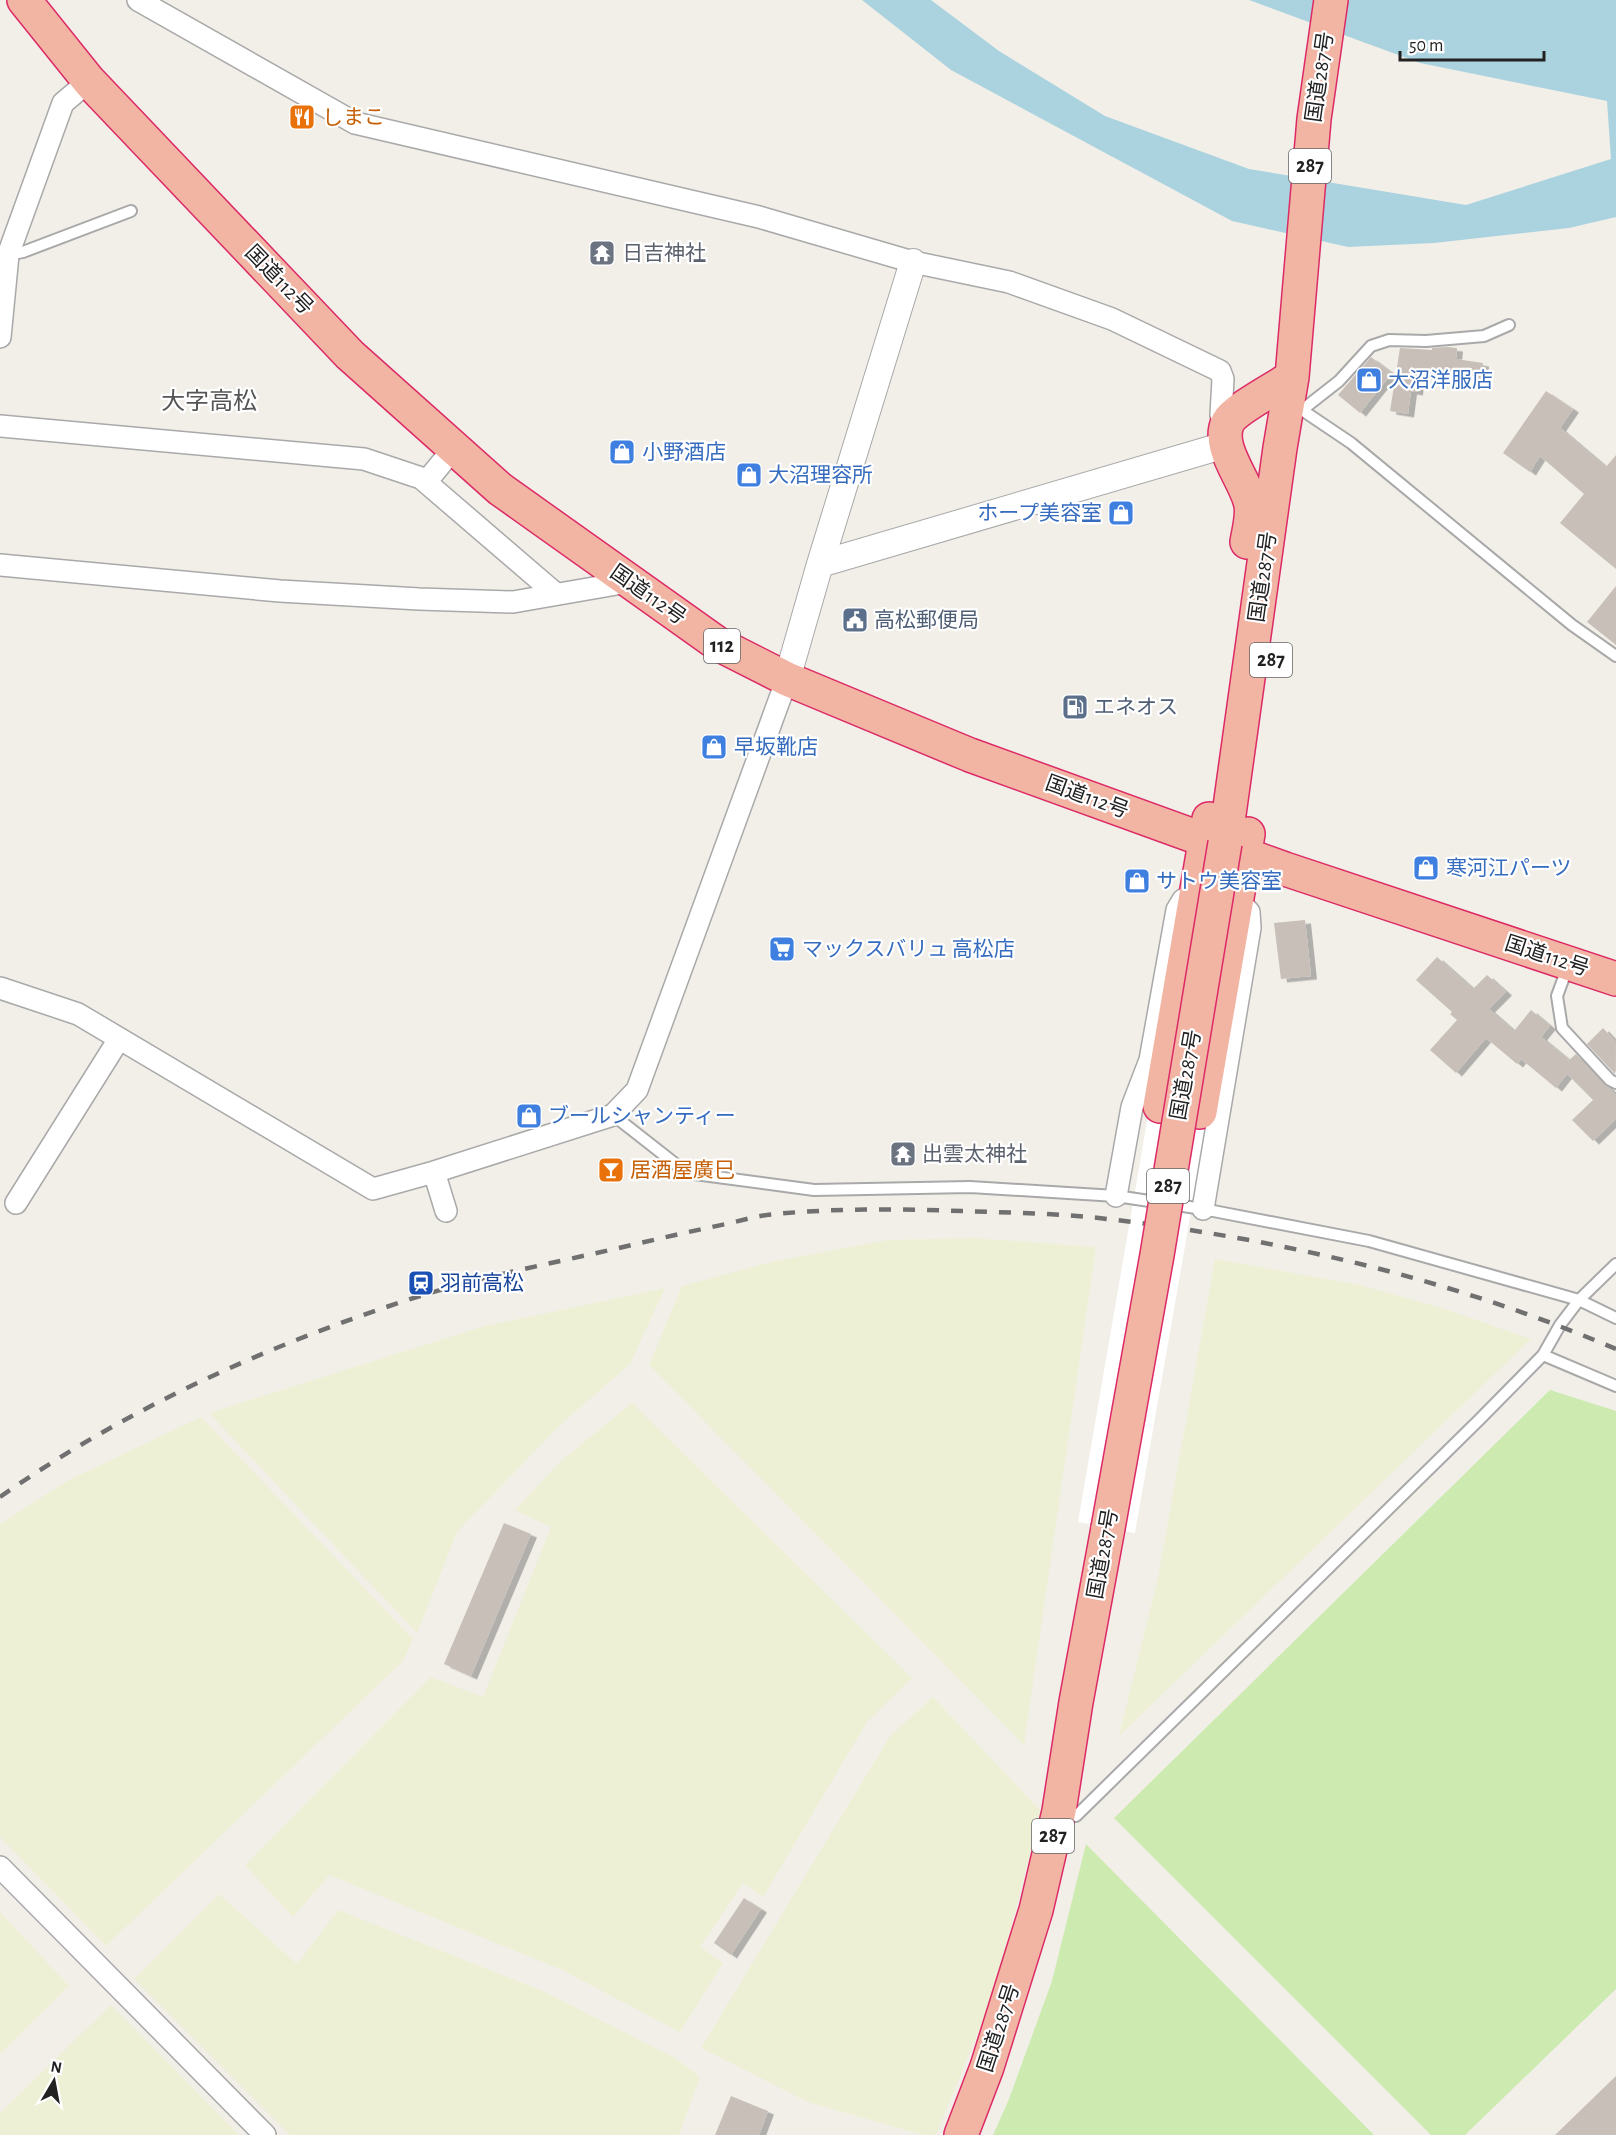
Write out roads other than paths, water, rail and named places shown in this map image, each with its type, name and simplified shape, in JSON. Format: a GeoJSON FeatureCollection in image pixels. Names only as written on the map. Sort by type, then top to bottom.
{"type":"FeatureCollection","features":[{"type":"Feature","properties":{"kind":"highway","name":"国道112号"},"geometry":{"type":"LineString","coordinates":[[24,0],[89,81],[350,355],[500,489],[718,645],[787,679],[970,755],[1245,855],[1616,979]]}},
{"type":"Feature","properties":{"kind":"highway","name":"国道287号"},"geometry":{"type":"LineString","coordinates":[[961,2135],[987,2067],[1036,1910],[1059,1811],[1106,1527],[1156,1255],[1225,843],[1280,448],[1294,398],[1296,333],[1314,119],[1331,0]]}},
{"type":"Feature","properties":{"kind":"highway"},"geometry":{"type":"LineString","coordinates":[[1227,433],[1248,405],[1294,398]]}},
{"type":"Feature","properties":{"kind":"highway","name":"287"},"geometry":{"type":"LineString","coordinates":[[1106,1527],[1142,1437],[1245,855],[1292,502],[1294,398]]}},
{"type":"Feature","properties":{"kind":"highway","name":"287"},"geometry":{"type":"LineString","coordinates":[[1106,1527],[1104,1431],[1206,840],[1251,511],[1251,501],[1227,433]]}},
{"type":"Feature","properties":{"kind":"street"},"geometry":{"type":"LineString","coordinates":[[138,0],[355,123],[759,217],[913,262],[1009,282],[1112,319],[1220,371],[1223,379],[1221,415],[1227,433],[820,564]]}},
{"type":"Feature","properties":{"kind":"street"},"geometry":{"type":"LineString","coordinates":[[0,338],[5,260],[63,103],[89,81]]}},
{"type":"Feature","properties":{"kind":"street"},"geometry":{"type":"LineString","coordinates":[[0,988],[78,1014],[373,1189],[613,1115],[637,1090],[787,679],[913,262]]}},
{"type":"Feature","properties":{"kind":"street"},"geometry":{"type":"LineString","coordinates":[[0,426],[364,459],[421,478],[556,594]]}},
{"type":"Feature","properties":{"kind":"street"},"geometry":{"type":"LineString","coordinates":[[426,482],[454,448]]}},
{"type":"Feature","properties":{"kind":"street"},"geometry":{"type":"LineString","coordinates":[[0,565],[280,591],[513,602],[628,582]]}},
{"type":"Feature","properties":{"kind":"street"},"geometry":{"type":"LineString","coordinates":[[1116,1196],[1132,1107],[1150,1060],[1177,909],[1183,900],[1196,892]]}},
{"type":"Feature","properties":{"kind":"street"},"geometry":{"type":"LineString","coordinates":[[1203,1209],[1250,928],[1249,912],[1237,899]]}},
{"type":"Feature","properties":{"kind":"street"},"geometry":{"type":"LineString","coordinates":[[16,1203],[119,1039]]}},
{"type":"Feature","properties":{"kind":"street"},"geometry":{"type":"LineString","coordinates":[[434,1172],[446,1211]]}},
{"type":"Feature","properties":{"kind":"street"},"geometry":{"type":"LineString","coordinates":[[0,1867],[265,2135]]}},
{"type":"Feature","properties":{"kind":"lane"},"geometry":{"type":"LineString","coordinates":[[5,260],[131,211]]}},
{"type":"Feature","properties":{"kind":"lane"},"geometry":{"type":"LineString","coordinates":[[1294,398],[1339,381],[1371,346],[1389,340],[1426,341],[1484,336],[1509,325]]}},
{"type":"Feature","properties":{"kind":"lane"},"geometry":{"type":"LineString","coordinates":[[1294,398],[1572,625],[1616,657]]}},
{"type":"Feature","properties":{"kind":"lane"},"geometry":{"type":"LineString","coordinates":[[1569,963],[1557,996],[1562,1029],[1610,1080],[1616,1083]]}},
{"type":"Feature","properties":{"kind":"lane"},"geometry":{"type":"LineString","coordinates":[[613,1115],[687,1173],[814,1190],[970,1187],[1116,1196],[1203,1209],[1369,1241],[1579,1300],[1616,1318]]}},
{"type":"Feature","properties":{"kind":"lane"},"geometry":{"type":"LineString","coordinates":[[1059,1811],[1076,1816],[1543,1356],[1560,1325],[1579,1300],[1616,1264]]}},
{"type":"Feature","properties":{"kind":"lane"},"geometry":{"type":"LineString","coordinates":[[1543,1356],[1616,1386]]}},
{"type":"Feature","properties":{"kind":"water"},"geometry":{"type":"Polygon","coordinates":[[[862,0],[931,0],[999,51],[1105,116],[1249,169],[1466,205],[1611,159],[1607,101],[1420,63],[1249,0],[1616,0],[1616,217],[1569,228],[1434,243],[1348,247],[1232,221],[951,70],[862,0]]]}},
{"type":"Feature","properties":{"kind":"railway"},"geometry":{"type":"LineString","coordinates":[[0,1497],[48,1465],[150,1407],[256,1357],[365,1314],[443,1289],[491,1277],[751,1218],[799,1212],[893,1209],[963,1211],[1071,1216],[1173,1227],[1303,1251],[1430,1283],[1493,1302],[1616,1349]]}},
{"type":"Feature","properties":{"kind":"place","name":"しまこ"},"geometry":{"type":"Point","coordinates":[302,117]}},
{"type":"Feature","properties":{"kind":"place","name":"日吉神社"},"geometry":{"type":"Point","coordinates":[602,253]}},
{"type":"Feature","properties":{"kind":"place","name":"大沼洋服店"},"geometry":{"type":"Point","coordinates":[1369,380]}},
{"type":"Feature","properties":{"kind":"place","name":"小野酒店"},"geometry":{"type":"Point","coordinates":[622,452]}},
{"type":"Feature","properties":{"kind":"place","name":"大沼理容所"},"geometry":{"type":"Point","coordinates":[749,475]}},
{"type":"Feature","properties":{"kind":"place","name":"ホープ美容室"},"geometry":{"type":"Point","coordinates":[1121,513]}},
{"type":"Feature","properties":{"kind":"place","name":"高松郵便局"},"geometry":{"type":"Point","coordinates":[855,620]}},
{"type":"Feature","properties":{"kind":"place","name":"エネオス"},"geometry":{"type":"Point","coordinates":[1075,707]}},
{"type":"Feature","properties":{"kind":"place","name":"早坂靴店"},"geometry":{"type":"Point","coordinates":[714,747]}},
{"type":"Feature","properties":{"kind":"place","name":"寒河江パーツ"},"geometry":{"type":"Point","coordinates":[1426,868]}},
{"type":"Feature","properties":{"kind":"place","name":"サトウ美容室"},"geometry":{"type":"Point","coordinates":[1137,881]}},
{"type":"Feature","properties":{"kind":"place","name":"マックスバリュ 高松店"},"geometry":{"type":"Point","coordinates":[782,949]}},
{"type":"Feature","properties":{"kind":"place","name":"ブールシャンティー"},"geometry":{"type":"Point","coordinates":[529,1116]}},
{"type":"Feature","properties":{"kind":"place","name":"出雲太神社"},"geometry":{"type":"Point","coordinates":[903,1154]}},
{"type":"Feature","properties":{"kind":"place","name":"居酒屋廣巳"},"geometry":{"type":"Point","coordinates":[611,1170]}},
{"type":"Feature","properties":{"kind":"place","name":"羽前高松"},"geometry":{"type":"Point","coordinates":[421,1283]}},
{"type":"Feature","properties":{"kind":"district","name":"大字高松"},"geometry":{"type":"Point","coordinates":[209,402]}}]}
